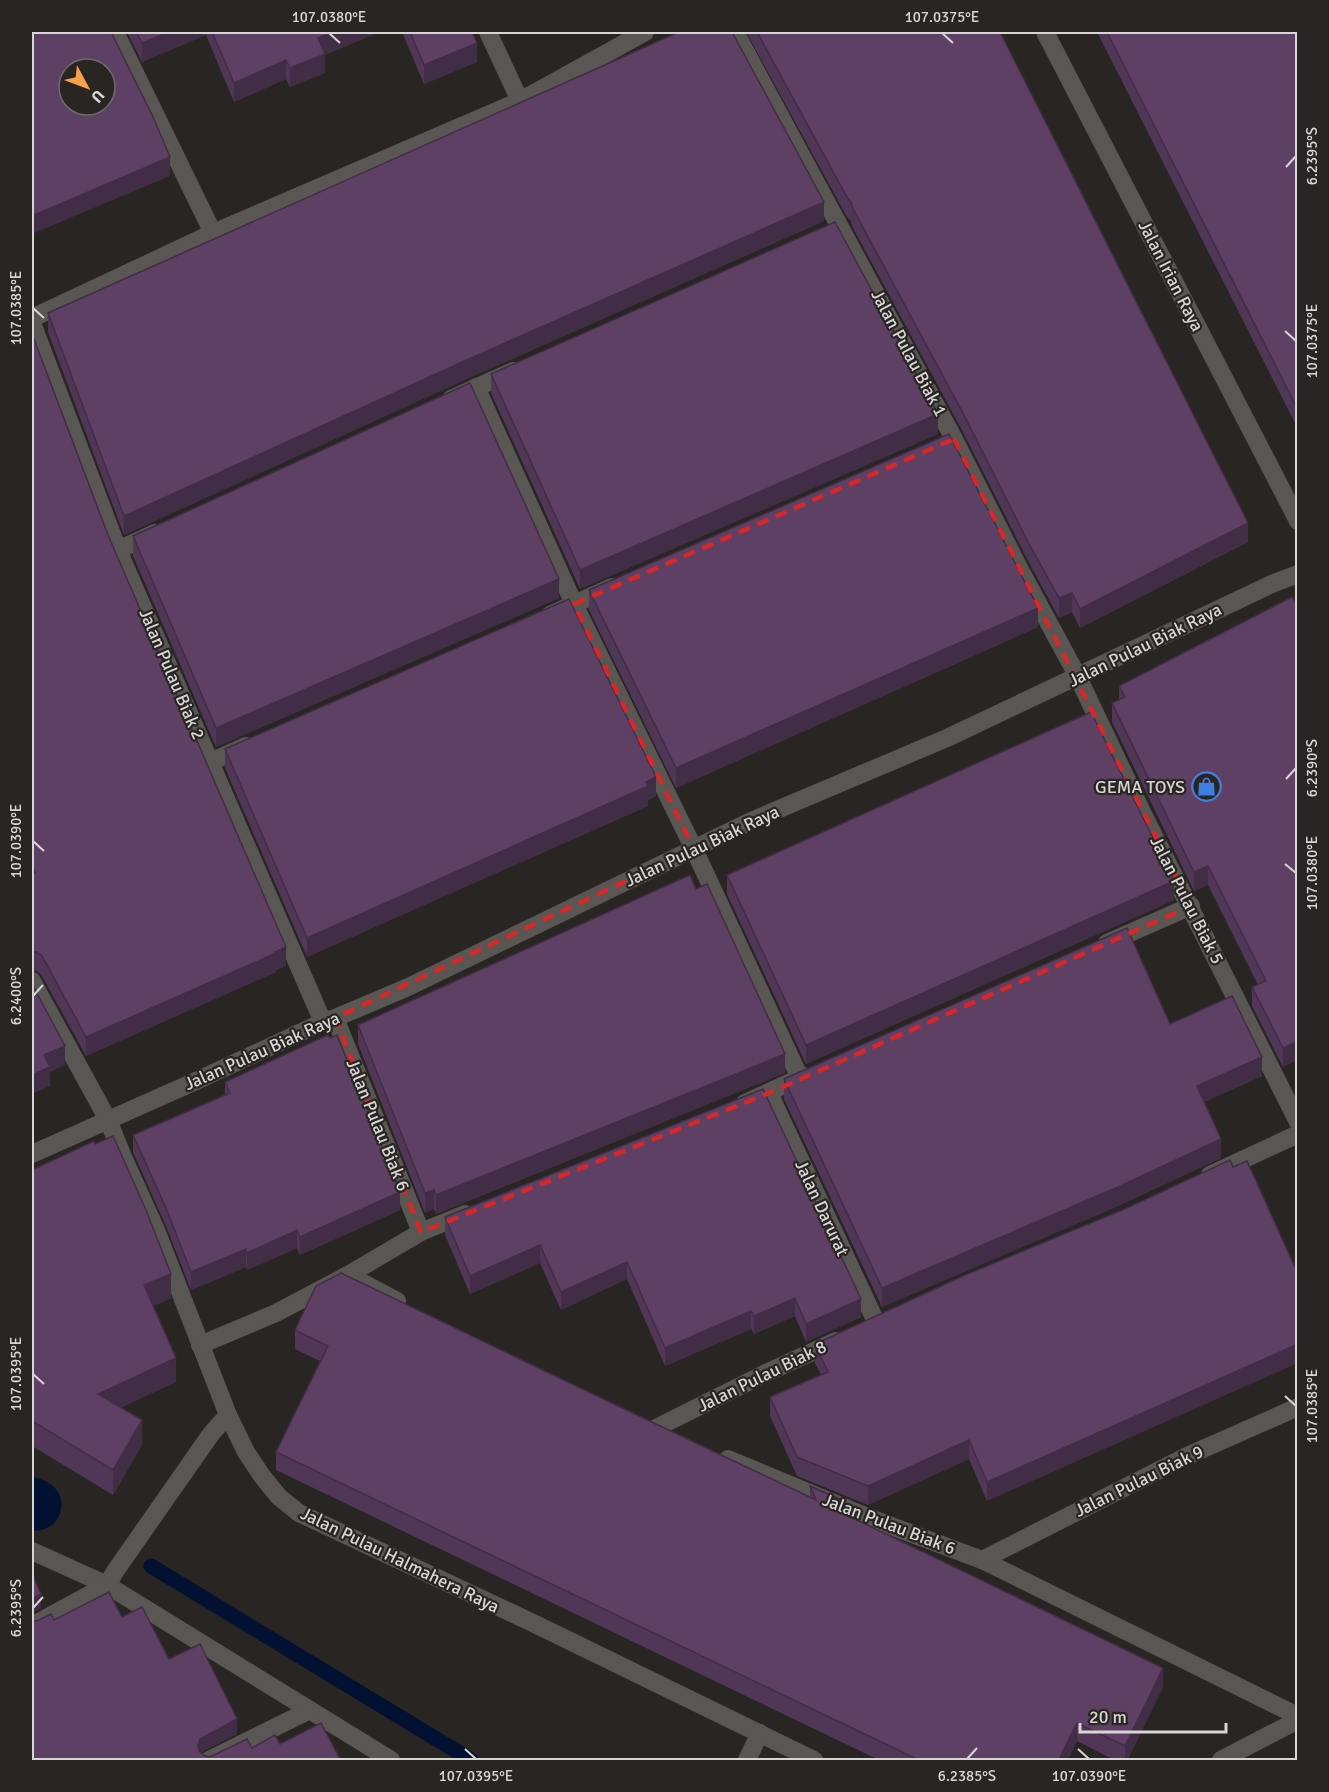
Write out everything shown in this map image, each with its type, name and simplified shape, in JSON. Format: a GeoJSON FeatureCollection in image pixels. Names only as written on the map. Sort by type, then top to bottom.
{"type":"FeatureCollection","features":[{"type":"Feature","properties":{"kind":"street"},"geometry":{"type":"LineString","coordinates":[[115,32],[213,233]]}},
{"type":"Feature","properties":{"kind":"street"},"geometry":{"type":"LineString","coordinates":[[488,32],[520,100]]}},
{"type":"Feature","properties":{"kind":"street"},"geometry":{"type":"LineString","coordinates":[[32,318],[213,233],[520,100],[645,32]]}},
{"type":"Feature","properties":{"kind":"street","name":"Jalan Pulau Biak 1"},"geometry":{"type":"LineString","coordinates":[[735,32],[841,226],[949,441],[1078,677]]}},
{"type":"Feature","properties":{"kind":"street","name":"Jalan Irian Raya"},"geometry":{"type":"LineString","coordinates":[[1045,32],[1298,521]]}},
{"type":"Feature","properties":{"kind":"street"},"geometry":{"type":"LineString","coordinates":[[819,236],[841,226]]}},
{"type":"Feature","properties":{"kind":"street","name":"Jalan Pulau Biak 2"},"geometry":{"type":"LineString","coordinates":[[32,322],[118,550],[210,762],[329,1020]]}},
{"type":"Feature","properties":{"kind":"street"},"geometry":{"type":"LineString","coordinates":[[432,407],[530,364]]}},
{"type":"Feature","properties":{"kind":"street"},"geometry":{"type":"LineString","coordinates":[[476,387],[574,604],[694,849],[800,1078]]}},
{"type":"Feature","properties":{"kind":"street"},"geometry":{"type":"LineString","coordinates":[[118,550],[172,525]]}},
{"type":"Feature","properties":{"kind":"street","name":"Jalan Pulau Biak Raya"},"geometry":{"type":"LineString","coordinates":[[32,1154],[329,1020],[406,988],[751,820],[948,738],[1274,583],[1298,574]]}},
{"type":"Feature","properties":{"kind":"street"},"geometry":{"type":"LineString","coordinates":[[531,622],[628,580]]}},
{"type":"Feature","properties":{"kind":"street","name":"Jalan Pulau Biak 5"},"geometry":{"type":"LineString","coordinates":[[1078,677],[1144,816],[1298,1122]]}},
{"type":"Feature","properties":{"kind":"street"},"geometry":{"type":"LineString","coordinates":[[210,762],[263,739]]}},
{"type":"Feature","properties":{"kind":"street"},"geometry":{"type":"LineString","coordinates":[[1094,949],[1191,906]]}},
{"type":"Feature","properties":{"kind":"street","name":"Jalan Pulau Halmahera Raya"},"geometry":{"type":"LineString","coordinates":[[32,981],[108,1120],[156,1230],[228,1415],[246,1452],[279,1497],[299,1513],[814,1761]]}},
{"type":"Feature","properties":{"kind":"street","name":"Jalan Pulau Biak 6"},"geometry":{"type":"LineString","coordinates":[[329,1020],[421,1232]]}},
{"type":"Feature","properties":{"kind":"street"},"geometry":{"type":"LineString","coordinates":[[725,1110],[769,1093],[820,1069]]}},
{"type":"Feature","properties":{"kind":"street","name":"Jalan Darurat"},"geometry":{"type":"LineString","coordinates":[[769,1093],[876,1322]]}},
{"type":"Feature","properties":{"kind":"street"},"geometry":{"type":"LineString","coordinates":[[1195,1182],[1298,1134]]}},
{"type":"Feature","properties":{"kind":"street"},"geometry":{"type":"LineString","coordinates":[[201,1345],[276,1313],[348,1275],[421,1232],[486,1206]]}},
{"type":"Feature","properties":{"kind":"street"},"geometry":{"type":"LineString","coordinates":[[348,1275],[410,1309]]}},
{"type":"Feature","properties":{"kind":"street","name":"Jalan Pulau Biak 8"},"geometry":{"type":"LineString","coordinates":[[673,1437],[648,1426],[897,1313]]}},
{"type":"Feature","properties":{"kind":"street","name":"Jalan Pulau Biak 9"},"geometry":{"type":"LineString","coordinates":[[982,1560],[1187,1455],[1298,1407]]}},
{"type":"Feature","properties":{"kind":"street"},"geometry":{"type":"LineString","coordinates":[[32,1626],[111,1577],[211,1434],[228,1415]]}},
{"type":"Feature","properties":{"kind":"street","name":"Jalan Pulau Biak 6"},"geometry":{"type":"LineString","coordinates":[[712,1453],[870,1518],[982,1560],[1298,1718]]}},
{"type":"Feature","properties":{"kind":"street"},"geometry":{"type":"LineString","coordinates":[[32,1551],[111,1577],[310,1710],[392,1761]]}},
{"type":"Feature","properties":{"kind":"street"},"geometry":{"type":"LineString","coordinates":[[209,1761],[310,1710]]}},
{"type":"Feature","properties":{"kind":"street"},"geometry":{"type":"LineString","coordinates":[[1221,1761],[1298,1718]]}},
{"type":"Feature","properties":{"kind":"street"},"geometry":{"type":"LineString","coordinates":[[747,1761],[760,1733]]}},
{"type":"Feature","properties":{"kind":"highlighted area"},"geometry":{"type":"Polygon","coordinates":[[[954,439],[1191,906],[769,1093],[421,1232],[335,1018],[694,849],[574,604],[954,439]]]}},
{"type":"Feature","properties":{"kind":"building"},"geometry":{"type":"Polygon","coordinates":[[[32,32],[111,32],[170,157],[32,216],[32,32]]]}},
{"type":"Feature","properties":{"kind":"building"},"geometry":{"type":"Polygon","coordinates":[[[136,32],[169,32],[142,43],[136,32]]]}},
{"type":"Feature","properties":{"kind":"building"},"geometry":{"type":"Polygon","coordinates":[[[212,32],[334,32],[318,38],[325,54],[290,68],[286,60],[234,83],[212,32]]]}},
{"type":"Feature","properties":{"kind":"building"},"geometry":{"type":"Polygon","coordinates":[[[410,32],[472,32],[477,43],[424,65],[410,32]]]}},
{"type":"Feature","properties":{"kind":"building"},"geometry":{"type":"Polygon","coordinates":[[[679,32],[732,32],[824,202],[471,358],[124,516],[48,313],[679,32]]]}},
{"type":"Feature","properties":{"kind":"building"},"geometry":{"type":"Polygon","coordinates":[[[757,32],[1000,32],[1248,523],[1080,609],[1072,593],[1059,598],[851,202],[757,32]]]}},
{"type":"Feature","properties":{"kind":"building"},"geometry":{"type":"Polygon","coordinates":[[[1107,32],[1298,32],[1298,410],[1107,32]]]}},
{"type":"Feature","properties":{"kind":"building"},"geometry":{"type":"Polygon","coordinates":[[[835,222],[938,414],[580,570],[491,374],[835,222]]]}},
{"type":"Feature","properties":{"kind":"building"},"geometry":{"type":"Polygon","coordinates":[[[32,334],[108,535],[286,947],[86,1037],[42,956],[37,952],[32,952],[32,875],[35,873],[32,865],[32,334]]]}},
{"type":"Feature","properties":{"kind":"building"},"geometry":{"type":"Polygon","coordinates":[[[470,383],[559,579],[216,728],[133,536],[470,383]]]}},
{"type":"Feature","properties":{"kind":"building"},"geometry":{"type":"Polygon","coordinates":[[[949,434],[1038,608],[676,768],[589,590],[949,434]]]}},
{"type":"Feature","properties":{"kind":"building"},"geometry":{"type":"Polygon","coordinates":[[[1292,597],[1298,607],[1298,1041],[1283,1048],[1252,987],[1266,981],[1208,866],[1194,872],[1112,703],[1125,697],[1119,686],[1292,597]]]}},
{"type":"Feature","properties":{"kind":"building"},"geometry":{"type":"Polygon","coordinates":[[[569,599],[656,777],[646,782],[648,786],[307,938],[225,749],[569,599]]]}},
{"type":"Feature","properties":{"kind":"building"},"geometry":{"type":"Polygon","coordinates":[[[1091,712],[1174,881],[806,1045],[727,875],[1091,712]]]}},
{"type":"Feature","properties":{"kind":"building"},"geometry":{"type":"Polygon","coordinates":[[[690,875],[696,889],[707,884],[785,1054],[436,1195],[434,1190],[425,1193],[358,1025],[690,875]]]}},
{"type":"Feature","properties":{"kind":"building"},"geometry":{"type":"Polygon","coordinates":[[[1127,928],[1170,1024],[1232,996],[1262,1057],[1197,1086],[1221,1139],[1118,1187],[882,1288],[784,1079],[1127,928]]]}},
{"type":"Feature","properties":{"kind":"building"},"geometry":{"type":"Polygon","coordinates":[[[32,984],[65,1046],[44,1055],[50,1067],[32,1075],[32,984]]]}},
{"type":"Feature","properties":{"kind":"building"},"geometry":{"type":"Polygon","coordinates":[[[328,1035],[330,1038],[337,1035],[400,1192],[300,1237],[297,1230],[247,1253],[246,1249],[191,1272],[166,1208],[133,1135],[230,1093],[225,1082],[328,1035]]]}},
{"type":"Feature","properties":{"kind":"building"},"geometry":{"type":"Polygon","coordinates":[[[763,1089],[861,1299],[806,1324],[795,1298],[754,1316],[751,1311],[665,1348],[627,1262],[561,1292],[540,1245],[470,1276],[445,1217],[763,1089]]]}},
{"type":"Feature","properties":{"kind":"building"},"geometry":{"type":"Polygon","coordinates":[[[113,1136],[171,1274],[144,1285],[176,1358],[98,1394],[142,1420],[113,1470],[32,1421],[32,1170],[94,1141],[95,1144],[113,1136]]]}},
{"type":"Feature","properties":{"kind":"building"},"geometry":{"type":"Polygon","coordinates":[[[1230,1160],[1233,1167],[1247,1161],[1298,1274],[1298,1344],[987,1482],[969,1440],[868,1486],[797,1457],[770,1397],[828,1372],[815,1344],[963,1276],[1127,1208],[1230,1160]]]}},
{"type":"Feature","properties":{"kind":"building"},"geometry":{"type":"Polygon","coordinates":[[[341,1273],[816,1500],[810,1486],[840,1499],[826,1505],[1163,1668],[1125,1746],[1077,1723],[1058,1761],[998,1761],[995,1759],[994,1761],[921,1761],[276,1452],[328,1346],[295,1330],[316,1286],[341,1273]]]}},
{"type":"Feature","properties":{"kind":"building"},"geometry":{"type":"Polygon","coordinates":[[[32,1574],[41,1594],[32,1599],[32,1574]]]}},
{"type":"Feature","properties":{"kind":"building"},"geometry":{"type":"Polygon","coordinates":[[[109,1592],[122,1617],[142,1607],[169,1659],[200,1644],[237,1719],[200,1739],[199,1751],[203,1755],[209,1757],[247,1739],[252,1748],[275,1735],[280,1744],[321,1723],[341,1761],[32,1761],[32,1621],[51,1614],[54,1620],[109,1592]]]}},
{"type":"Feature","properties":{"kind":"waterway"},"geometry":{"type":"LineString","coordinates":[[32,1503],[36,1505]]}},
{"type":"Feature","properties":{"kind":"waterway"},"geometry":{"type":"LineString","coordinates":[[151,1566],[471,1760]]}},
{"type":"Feature","properties":{"kind":"place","name":"GEMA TOYS"},"geometry":{"type":"Point","coordinates":[1206,787]}}]}
